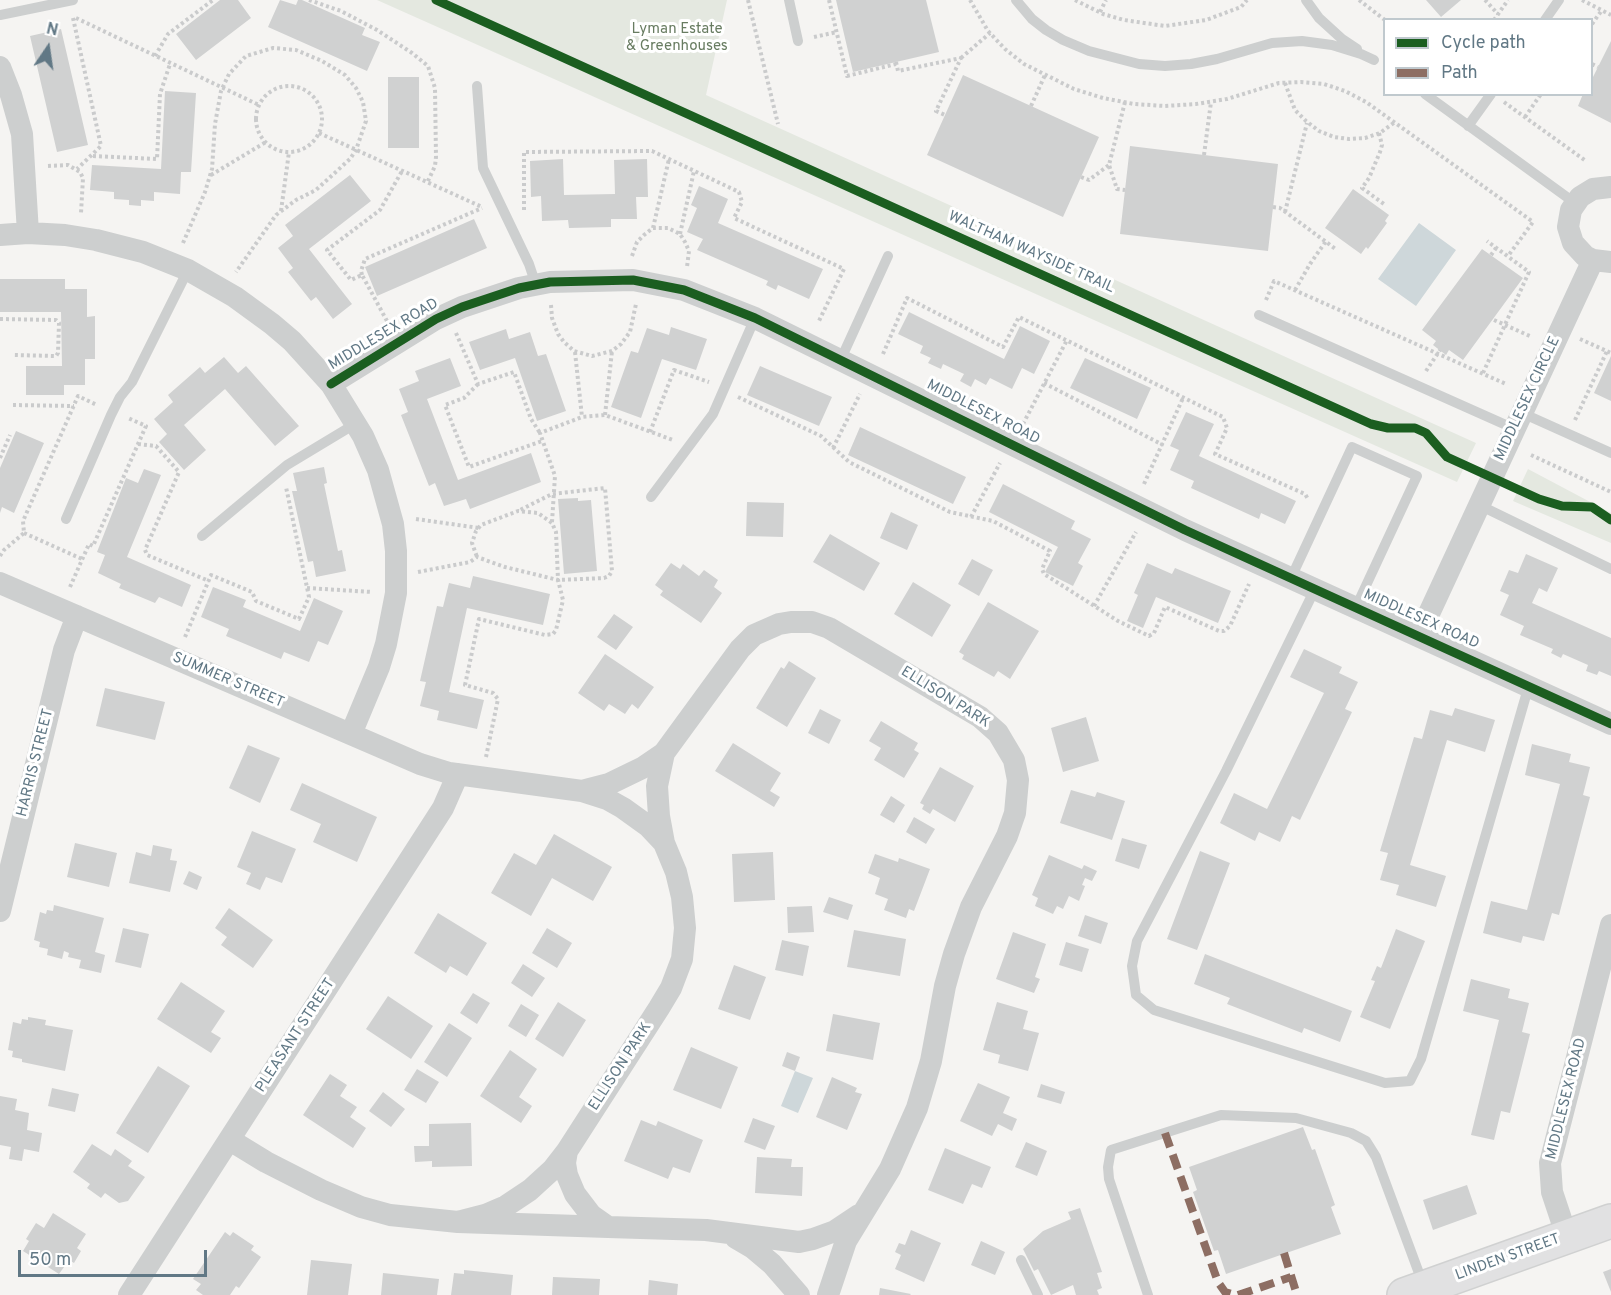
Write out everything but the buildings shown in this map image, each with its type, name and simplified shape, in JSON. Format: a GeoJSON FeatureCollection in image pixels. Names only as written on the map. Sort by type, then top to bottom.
{"type":"FeatureCollection","features":[{"type":"Feature","properties":{"kind":"main road","name":"LINDEN STREET"},"geometry":{"type":"LineString","coordinates":[[1414,1291],[1611,1221]]}},
{"type":"Feature","properties":{"kind":"street"},"geometry":{"type":"LineString","coordinates":[[0,67],[22,134],[28,233]]}},
{"type":"Feature","properties":{"kind":"street"},"geometry":{"type":"LineString","coordinates":[[1602,261],[1578,250],[1570,235],[1569,218],[1580,197],[1593,189],[1611,187]]}},
{"type":"Feature","properties":{"kind":"street"},"geometry":{"type":"LineString","coordinates":[[0,235],[28,233],[65,235],[106,242],[151,255],[188,270],[235,297],[272,324],[292,341],[331,384],[356,424],[378,470],[393,524],[397,573],[392,618],[386,644],[351,734]]}},
{"type":"Feature","properties":{"kind":"street","name":"MIDDLESEX CIRCLE"},"geometry":{"type":"LineString","coordinates":[[1419,636],[1556,338],[1602,261]]}},
{"type":"Feature","properties":{"kind":"street","name":"MIDDLESEX ROAD"},"geometry":{"type":"LineString","coordinates":[[331,384],[436,319],[489,297],[536,285],[593,280],[633,280],[684,290],[755,318],[1148,512],[1611,724]]}},
{"type":"Feature","properties":{"kind":"street","name":"SUMMER STREET"},"geometry":{"type":"LineString","coordinates":[[0,583],[429,767],[458,774]]}},
{"type":"Feature","properties":{"kind":"street","name":"HARRIS STREET"},"geometry":{"type":"LineString","coordinates":[[0,911],[64,650],[77,616]]}},
{"type":"Feature","properties":{"kind":"street","name":"ELLISON PARK"},"geometry":{"type":"LineString","coordinates":[[582,791],[609,784],[642,768],[664,753],[732,658],[747,641],[770,627],[801,622],[812,622],[829,628],[968,710],[991,726],[1014,760],[1018,780],[1015,813],[1007,836],[971,907],[954,954],[945,986],[931,1061],[917,1108],[890,1169],[851,1231],[841,1252],[828,1295]]}},
{"type":"Feature","properties":{"kind":"street","name":"ELLISON PARK"},"geometry":{"type":"LineString","coordinates":[[458,1222],[485,1215],[515,1201],[545,1177],[567,1151],[659,1008],[679,968],[684,948],[685,917],[680,885],[664,843],[659,816],[657,786],[664,753]]}},
{"type":"Feature","properties":{"kind":"street","name":"ELLISON PARK"},"geometry":{"type":"LineString","coordinates":[[458,774],[582,791],[607,799],[632,813],[664,843]]}},
{"type":"Feature","properties":{"kind":"street","name":"PLEASANT STREET"},"geometry":{"type":"LineString","coordinates":[[129,1295],[443,808],[458,774]]}},
{"type":"Feature","properties":{"kind":"street","name":"MIDDLESEX ROAD"},"geometry":{"type":"LineString","coordinates":[[1567,1237],[1552,1192],[1550,1163],[1611,925]]}},
{"type":"Feature","properties":{"kind":"street","name":"ELLISON PARK"},"geometry":{"type":"LineString","coordinates":[[230,1140],[286,1172],[361,1207],[405,1218],[717,1232],[799,1242],[835,1231],[863,1212]]}},
{"type":"Feature","properties":{"kind":"street"},"geometry":{"type":"LineString","coordinates":[[567,1151],[567,1175],[575,1194],[591,1215],[608,1227]]}},
{"type":"Feature","properties":{"kind":"street","name":"ELLISON PARK"},"geometry":{"type":"LineString","coordinates":[[717,1232],[732,1235],[763,1256],[799,1295]]}},
{"type":"Feature","properties":{"kind":"lane"},"geometry":{"type":"LineString","coordinates":[[0,15],[73,0]]}},
{"type":"Feature","properties":{"kind":"lane"},"geometry":{"type":"LineString","coordinates":[[789,0],[798,41]]}},
{"type":"Feature","properties":{"kind":"lane"},"geometry":{"type":"LineString","coordinates":[[1016,0],[1032,19],[1064,40],[1089,51],[1139,64],[1165,66],[1191,64],[1272,43],[1302,41],[1332,45],[1374,60]]}},
{"type":"Feature","properties":{"kind":"lane"},"geometry":{"type":"LineString","coordinates":[[1306,0],[1319,18],[1342,39],[1383,66]]}},
{"type":"Feature","properties":{"kind":"lane"},"geometry":{"type":"LineString","coordinates":[[1546,18],[1559,0]]}},
{"type":"Feature","properties":{"kind":"lane"},"geometry":{"type":"LineString","coordinates":[[477,86],[482,163],[529,264],[536,285]]}},
{"type":"Feature","properties":{"kind":"lane"},"geometry":{"type":"LineString","coordinates":[[1428,96],[1575,203]]}},
{"type":"Feature","properties":{"kind":"lane"},"geometry":{"type":"LineString","coordinates":[[1468,126],[1490,96]]}},
{"type":"Feature","properties":{"kind":"lane"},"geometry":{"type":"LineString","coordinates":[[841,359],[888,256]]}},
{"type":"Feature","properties":{"kind":"lane"},"geometry":{"type":"LineString","coordinates":[[66,519],[111,415],[120,397],[132,381],[188,270]]}},
{"type":"Feature","properties":{"kind":"lane"},"geometry":{"type":"LineString","coordinates":[[1259,315],[1518,421],[1569,435],[1611,453]]}},
{"type":"Feature","properties":{"kind":"lane"},"geometry":{"type":"LineString","coordinates":[[651,497],[713,414],[755,318]]}},
{"type":"Feature","properties":{"kind":"lane"},"geometry":{"type":"LineString","coordinates":[[202,536],[283,468],[304,453],[356,424]]}},
{"type":"Feature","properties":{"kind":"lane"},"geometry":{"type":"LineString","coordinates":[[1291,578],[1352,447],[1417,476],[1356,607]]}},
{"type":"Feature","properties":{"kind":"lane"},"geometry":{"type":"LineString","coordinates":[[1479,505],[1611,569]]}},
{"type":"Feature","properties":{"kind":"lane"},"geometry":{"type":"LineString","coordinates":[[1315,589],[1231,761],[1137,941],[1132,966],[1136,995],[1154,1010],[1385,1083],[1410,1081],[1421,1059],[1528,685]]}},
{"type":"Feature","properties":{"kind":"lane"},"geometry":{"type":"LineString","coordinates":[[1148,1295],[1109,1179],[1108,1167],[1111,1150],[1221,1115],[1296,1118],[1351,1133],[1365,1141],[1376,1157],[1414,1291]]}},
{"type":"Feature","properties":{"kind":"lane"},"geometry":{"type":"LineString","coordinates":[[1021,1260],[1038,1295]]}},
{"type":"Feature","properties":{"kind":"path"},"geometry":{"type":"LineString","coordinates":[[155,56],[168,34],[213,0]]}},
{"type":"Feature","properties":{"kind":"path"},"geometry":{"type":"LineString","coordinates":[[309,0],[341,11],[377,30],[428,66],[435,88],[436,157],[428,183]]}},
{"type":"Feature","properties":{"kind":"path"},"geometry":{"type":"LineString","coordinates":[[748,0],[778,124]]}},
{"type":"Feature","properties":{"kind":"path"},"geometry":{"type":"LineString","coordinates":[[829,0],[847,76],[896,63],[898,71],[961,58]]}},
{"type":"Feature","properties":{"kind":"path"},"geometry":{"type":"LineString","coordinates":[[970,0],[990,33],[1024,64],[1074,89],[1125,102],[1165,106],[1211,102],[1285,83],[1324,84],[1346,91],[1395,122],[1533,222],[1508,256]]}},
{"type":"Feature","properties":{"kind":"path"},"geometry":{"type":"LineString","coordinates":[[1075,0],[1100,12],[1144,24],[1186,24],[1206,21],[1236,9],[1245,4],[1247,0]]}},
{"type":"Feature","properties":{"kind":"path"},"geometry":{"type":"LineString","coordinates":[[1100,12],[1106,0]]}},
{"type":"Feature","properties":{"kind":"path"},"geometry":{"type":"LineString","coordinates":[[1359,0],[1383,18]]}},
{"type":"Feature","properties":{"kind":"path"},"geometry":{"type":"LineString","coordinates":[[1485,0],[1498,14]]}},
{"type":"Feature","properties":{"kind":"path"},"geometry":{"type":"LineString","coordinates":[[1495,18],[1508,0]]}},
{"type":"Feature","properties":{"kind":"path"},"geometry":{"type":"LineString","coordinates":[[1582,0],[1611,15]]}},
{"type":"Feature","properties":{"kind":"path"},"geometry":{"type":"LineString","coordinates":[[50,4],[170,64],[260,105]]}},
{"type":"Feature","properties":{"kind":"path"},"geometry":{"type":"LineString","coordinates":[[1593,23],[1602,10]]}},
{"type":"Feature","properties":{"kind":"path"},"geometry":{"type":"LineString","coordinates":[[73,17],[101,146],[77,169]]}},
{"type":"Feature","properties":{"kind":"path"},"geometry":{"type":"LineString","coordinates":[[945,115],[936,111],[961,58],[990,33]]}},
{"type":"Feature","properties":{"kind":"path"},"geometry":{"type":"LineString","coordinates":[[182,244],[210,176],[215,124],[223,87],[229,74],[246,56],[273,48],[296,50],[322,61],[345,75],[356,88],[363,102],[366,121],[357,150],[316,190],[296,200],[276,215],[235,274]]}},
{"type":"Feature","properties":{"kind":"path"},"geometry":{"type":"LineString","coordinates":[[93,156],[157,159],[160,94],[170,64]]}},
{"type":"Feature","properties":{"kind":"path"},"geometry":{"type":"LineString","coordinates":[[1593,64],[1598,67]]}},
{"type":"Feature","properties":{"kind":"path"},"geometry":{"type":"LineString","coordinates":[[1031,106],[1045,75]]}},
{"type":"Feature","properties":{"kind":"path"},"geometry":{"type":"LineString","coordinates":[[1285,83],[1295,110],[1307,123],[1334,137],[1365,138],[1395,122]]}},
{"type":"Feature","properties":{"kind":"path"},"geometry":{"type":"LineString","coordinates":[[279,87],[302,88],[318,104],[322,114],[319,133],[311,144],[302,149],[289,152],[272,147],[258,131],[256,121],[260,105],[269,92],[279,87]]}},
{"type":"Feature","properties":{"kind":"path"},"geometry":{"type":"LineString","coordinates":[[1525,117],[1540,96]]}},
{"type":"Feature","properties":{"kind":"path"},"geometry":{"type":"LineString","coordinates":[[1502,100],[1586,161]]}},
{"type":"Feature","properties":{"kind":"path"},"geometry":{"type":"LineString","coordinates":[[1125,102],[1108,165],[1117,189],[1125,190]]}},
{"type":"Feature","properties":{"kind":"path"},"geometry":{"type":"LineString","coordinates":[[1204,155],[1211,102]]}},
{"type":"Feature","properties":{"kind":"path"},"geometry":{"type":"LineString","coordinates":[[1285,212],[1307,123]]}},
{"type":"Feature","properties":{"kind":"path"},"geometry":{"type":"LineString","coordinates":[[319,133],[508,220]]}},
{"type":"Feature","properties":{"kind":"path"},"geometry":{"type":"LineString","coordinates":[[1378,133],[1382,145],[1380,152],[1362,188],[1384,204]]}},
{"type":"Feature","properties":{"kind":"path"},"geometry":{"type":"LineString","coordinates":[[210,176],[266,142]]}},
{"type":"Feature","properties":{"kind":"path"},"geometry":{"type":"LineString","coordinates":[[524,212],[524,152],[652,151],[739,192],[742,202],[734,218],[844,269],[818,324]]}},
{"type":"Feature","properties":{"kind":"path"},"geometry":{"type":"LineString","coordinates":[[281,211],[289,152]]}},
{"type":"Feature","properties":{"kind":"path"},"geometry":{"type":"LineString","coordinates":[[630,260],[637,242],[653,228],[669,159]]}},
{"type":"Feature","properties":{"kind":"path"},"geometry":{"type":"LineString","coordinates":[[45,166],[68,165],[77,169],[83,178],[81,217]]}},
{"type":"Feature","properties":{"kind":"path"},"geometry":{"type":"LineString","coordinates":[[1081,177],[1089,180],[1108,165]]}},
{"type":"Feature","properties":{"kind":"path"},"geometry":{"type":"LineString","coordinates":[[362,275],[351,280],[327,250],[380,210],[402,171]]}},
{"type":"Feature","properties":{"kind":"path"},"geometry":{"type":"LineString","coordinates":[[680,234],[694,171]]}},
{"type":"Feature","properties":{"kind":"path"},"geometry":{"type":"LineString","coordinates":[[1273,207],[1285,212],[1337,250]]}},
{"type":"Feature","properties":{"kind":"path"},"geometry":{"type":"LineString","coordinates":[[388,322],[362,275],[365,259],[482,208]]}},
{"type":"Feature","properties":{"kind":"path"},"geometry":{"type":"LineString","coordinates":[[653,228],[668,228],[680,234],[689,251],[687,270]]}},
{"type":"Feature","properties":{"kind":"path"},"geometry":{"type":"LineString","coordinates":[[1483,373],[1529,272],[1487,241]]}},
{"type":"Feature","properties":{"kind":"path"},"geometry":{"type":"LineString","coordinates":[[1295,290],[1326,242]]}},
{"type":"Feature","properties":{"kind":"path"},"geometry":{"type":"LineString","coordinates":[[1491,255],[1496,248]]}},
{"type":"Feature","properties":{"kind":"path"},"geometry":{"type":"LineString","coordinates":[[1259,315],[1274,281],[1506,384]]}},
{"type":"Feature","properties":{"kind":"path"},"geometry":{"type":"LineString","coordinates":[[883,354],[907,298],[1003,347],[1019,316],[1222,417],[1226,421],[1227,428],[1215,454],[1305,494],[1309,501],[1308,504]]}},
{"type":"Feature","properties":{"kind":"path"},"geometry":{"type":"LineString","coordinates":[[551,302],[552,318],[558,334],[574,351],[592,356],[612,351],[621,344],[630,332],[637,302]]}},
{"type":"Feature","properties":{"kind":"path"},"geometry":{"type":"LineString","coordinates":[[0,319],[56,320],[59,323],[56,356],[14,355]]}},
{"type":"Feature","properties":{"kind":"path"},"geometry":{"type":"LineString","coordinates":[[1494,320],[1505,325],[1609,352],[1569,435]]}},
{"type":"Feature","properties":{"kind":"path"},"geometry":{"type":"LineString","coordinates":[[456,333],[478,384]]}},
{"type":"Feature","properties":{"kind":"path"},"geometry":{"type":"LineString","coordinates":[[1408,340],[1413,334]]}},
{"type":"Feature","properties":{"kind":"path"},"geometry":{"type":"LineString","coordinates":[[1023,424],[1067,340]]}},
{"type":"Feature","properties":{"kind":"path"},"geometry":{"type":"LineString","coordinates":[[574,351],[582,417]]}},
{"type":"Feature","properties":{"kind":"path"},"geometry":{"type":"LineString","coordinates":[[605,415],[612,351]]}},
{"type":"Feature","properties":{"kind":"path"},"geometry":{"type":"LineString","coordinates":[[650,432],[674,370],[712,383]]}},
{"type":"Feature","properties":{"kind":"path"},"geometry":{"type":"LineString","coordinates":[[485,759],[498,699],[492,693],[465,685],[479,619],[545,635],[553,634],[556,630],[563,600],[558,580],[555,532],[552,523],[552,494],[555,476],[540,432],[531,419],[514,372],[478,384],[464,398],[445,405],[469,467],[542,441]]}},
{"type":"Feature","properties":{"kind":"path"},"geometry":{"type":"LineString","coordinates":[[1044,383],[1163,445]]}},
{"type":"Feature","properties":{"kind":"path"},"geometry":{"type":"LineString","coordinates":[[833,448],[861,390]]}},
{"type":"Feature","properties":{"kind":"path"},"geometry":{"type":"LineString","coordinates":[[731,394],[821,436],[849,462],[950,512],[993,521],[1050,551],[1042,569],[1044,574],[1118,621],[1149,636],[1154,633],[1165,608],[1219,631],[1224,631],[1230,626],[1251,580]]}},
{"type":"Feature","properties":{"kind":"path"},"geometry":{"type":"LineString","coordinates":[[24,533],[23,521],[78,396],[98,405],[102,396]]}},
{"type":"Feature","properties":{"kind":"path"},"geometry":{"type":"LineString","coordinates":[[1144,484],[1183,398]]}},
{"type":"Feature","properties":{"kind":"path"},"geometry":{"type":"LineString","coordinates":[[12,405],[74,406]]}},
{"type":"Feature","properties":{"kind":"path"},"geometry":{"type":"LineString","coordinates":[[68,592],[89,544],[93,546],[146,426],[128,418],[132,408]]}},
{"type":"Feature","properties":{"kind":"path"},"geometry":{"type":"LineString","coordinates":[[540,432],[582,417],[605,415],[689,446]]}},
{"type":"Feature","properties":{"kind":"path"},"geometry":{"type":"LineString","coordinates":[[0,458],[10,435]]}},
{"type":"Feature","properties":{"kind":"path"},"geometry":{"type":"LineString","coordinates":[[138,444],[156,446],[179,472],[145,550],[147,555],[209,581]]}},
{"type":"Feature","properties":{"kind":"path"},"geometry":{"type":"LineString","coordinates":[[1531,455],[1611,492]]}},
{"type":"Feature","properties":{"kind":"path"},"geometry":{"type":"LineString","coordinates":[[971,517],[1001,459]]}},
{"type":"Feature","properties":{"kind":"path"},"geometry":{"type":"LineString","coordinates":[[183,642],[212,575],[252,592],[256,601],[299,619],[309,597],[283,468]]}},
{"type":"Feature","properties":{"kind":"path"},"geometry":{"type":"LineString","coordinates":[[605,488],[612,571],[609,576],[558,580],[505,567],[477,557],[472,543],[473,537],[479,528],[491,520],[518,511],[552,494],[605,488]]}},
{"type":"Feature","properties":{"kind":"path"},"geometry":{"type":"LineString","coordinates":[[518,511],[538,513],[552,523]]}},
{"type":"Feature","properties":{"kind":"path"},"geometry":{"type":"LineString","coordinates":[[413,519],[479,528]]}},
{"type":"Feature","properties":{"kind":"path"},"geometry":{"type":"LineString","coordinates":[[1094,606],[1138,529]]}},
{"type":"Feature","properties":{"kind":"path"},"geometry":{"type":"LineString","coordinates":[[0,556],[24,533]]}},
{"type":"Feature","properties":{"kind":"path"},"geometry":{"type":"LineString","coordinates":[[24,533],[82,559]]}},
{"type":"Feature","properties":{"kind":"path"},"geometry":{"type":"LineString","coordinates":[[417,572],[470,562],[477,557]]}},
{"type":"Feature","properties":{"kind":"path"},"geometry":{"type":"LineString","coordinates":[[307,588],[375,592]]}},
{"type":"Feature","properties":{"kind":"green space","name":"Lyman Estate & Greenhouses"},"geometry":{"type":"Polygon","coordinates":[[[377,0],[727,0],[706,95],[1476,443],[1457,482],[377,0]]]}},
{"type":"Feature","properties":{"kind":"green space"},"geometry":{"type":"Polygon","coordinates":[[[1528,469],[1611,513],[1611,543],[1513,501],[1528,469]]]}},
{"type":"Feature","properties":{"kind":"shaded area"},"geometry":{"type":"Polygon","coordinates":[[[1419,223],[1456,250],[1416,306],[1378,279],[1419,223]]]}},
{"type":"Feature","properties":{"kind":"shaded area"},"geometry":{"type":"Polygon","coordinates":[[[795,1071],[813,1078],[798,1113],[781,1106],[795,1071]]]}},
{"type":"Feature","properties":{"kind":"marked path"},"geometry":{"type":"LineString","coordinates":[[1165,1133],[1218,1282],[1225,1292],[1235,1295]]}},
{"type":"Feature","properties":{"kind":"marked path"},"geometry":{"type":"LineString","coordinates":[[1284,1253],[1297,1295]]}},
{"type":"Feature","properties":{"kind":"marked path"},"geometry":{"type":"LineString","coordinates":[[1238,1295],[1291,1277]]}},
{"type":"Feature","properties":{"kind":"cycle path","name":"WALTHAM WAYSIDE TRAIL"},"geometry":{"type":"LineString","coordinates":[[436,0],[1371,424],[1388,428],[1415,428],[1426,433],[1447,457],[1539,499],[1562,506],[1592,507],[1611,520]]}},
{"type":"Feature","properties":{"kind":"cycle path"},"geometry":{"type":"LineString","coordinates":[[331,384],[436,319],[462,307],[519,288],[550,282],[633,280],[684,290],[755,318],[1185,530],[1611,724]]}}]}
